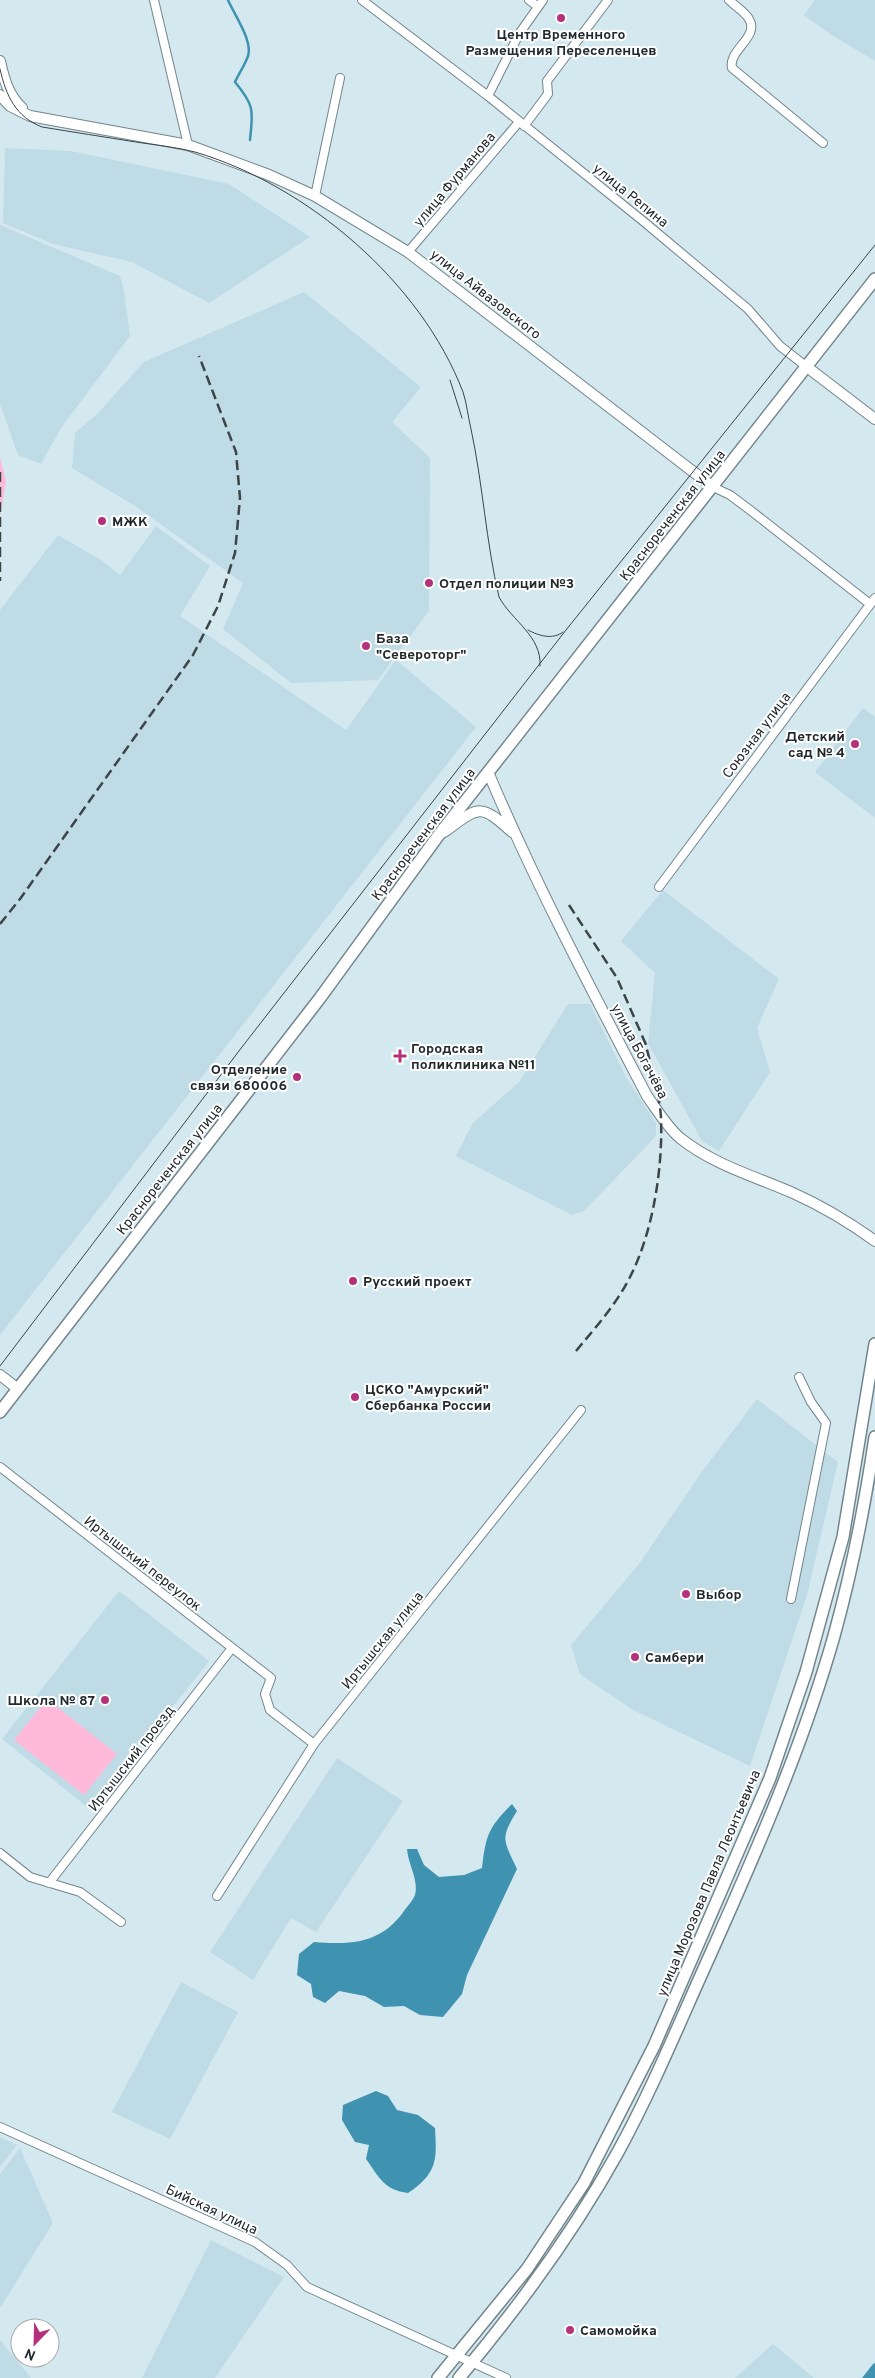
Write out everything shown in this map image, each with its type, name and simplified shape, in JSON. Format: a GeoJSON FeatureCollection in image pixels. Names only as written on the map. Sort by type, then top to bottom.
{"type":"FeatureCollection","features":[{"type":"Feature","properties":{"kind":"main road","name":"Краснореченская улица"},"geometry":{"type":"LineString","coordinates":[[0,1412],[320,998],[438,836],[875,279]]}},
{"type":"Feature","properties":{"kind":"main road","name":"улица Морозова Павла Леонтьевича"},"geometry":{"type":"LineString","coordinates":[[438,2378],[527,2270],[584,2183],[606,2145],[654,2046],[770,1778],[809,1662],[843,1537],[875,1344]]}},
{"type":"Feature","properties":{"kind":"main road","name":"улица Морозова Павла Леонтьевича"},"geometry":{"type":"LineString","coordinates":[[459,2378],[555,2255],[602,2179],[646,2098],[730,1910],[788,1774],[824,1670],[846,1592],[866,1497],[875,1437]]}},
{"type":"Feature","properties":{"kind":"street"},"geometry":{"type":"LineString","coordinates":[[154,0],[188,145]]}},
{"type":"Feature","properties":{"kind":"street","name":"улица Репина"},"geometry":{"type":"LineString","coordinates":[[362,0],[488,96],[748,309],[780,346],[875,419]]}},
{"type":"Feature","properties":{"kind":"street"},"geometry":{"type":"LineString","coordinates":[[488,96],[510,49],[540,3],[529,0]]}},
{"type":"Feature","properties":{"kind":"street","name":"улица Фурманова"},"geometry":{"type":"LineString","coordinates":[[408,252],[548,94],[547,81],[608,0]]}},
{"type":"Feature","properties":{"kind":"street"},"geometry":{"type":"LineString","coordinates":[[729,0],[750,19],[752,27],[749,35],[733,56],[732,68],[823,143]]}},
{"type":"Feature","properties":{"kind":"street"},"geometry":{"type":"LineString","coordinates":[[0,61],[5,82],[14,101],[30,116]]}},
{"type":"Feature","properties":{"kind":"street"},"geometry":{"type":"LineString","coordinates":[[315,196],[340,78]]}},
{"type":"Feature","properties":{"kind":"street","name":"улица Айвазовского"},"geometry":{"type":"LineString","coordinates":[[0,95],[10,106],[30,116],[188,145],[268,175],[315,196],[408,252],[713,487],[730,495],[872,601]]}},
{"type":"Feature","properties":{"kind":"street","name":"Союзная улица"},"geometry":{"type":"LineString","coordinates":[[658,887],[872,601]]}},
{"type":"Feature","properties":{"kind":"street","name":"улица Богачёва"},"geometry":{"type":"LineString","coordinates":[[488,772],[515,835],[560,929],[647,1096],[678,1136],[716,1162],[793,1193],[846,1220],[875,1241]]}},
{"type":"Feature","properties":{"kind":"street"},"geometry":{"type":"LineString","coordinates":[[438,836],[472,812],[479,810],[491,814],[515,835]]}},
{"type":"Feature","properties":{"kind":"street"},"geometry":{"type":"LineString","coordinates":[[0,1375],[18,1389]]}},
{"type":"Feature","properties":{"kind":"street"},"geometry":{"type":"LineString","coordinates":[[791,1599],[826,1423],[811,1402],[799,1377]]}},
{"type":"Feature","properties":{"kind":"street","name":"Иртышская улица"},"geometry":{"type":"LineString","coordinates":[[217,1896],[314,1744],[582,1410]]}},
{"type":"Feature","properties":{"kind":"street","name":"Иртышский переулок"},"geometry":{"type":"LineString","coordinates":[[0,1467],[272,1678],[265,1694],[270,1710],[314,1744]]}},
{"type":"Feature","properties":{"kind":"street","name":"Иртышский проезд"},"geometry":{"type":"LineString","coordinates":[[49,1883],[232,1648]]}},
{"type":"Feature","properties":{"kind":"street"},"geometry":{"type":"LineString","coordinates":[[0,1853],[30,1878],[80,1892],[121,1922]]}},
{"type":"Feature","properties":{"kind":"street","name":"Бийская улица"},"geometry":{"type":"LineString","coordinates":[[0,2127],[255,2242],[287,2265],[307,2287],[439,2348],[458,2354],[506,2378]]}},
{"type":"Feature","properties":{"kind":"shaded area"},"geometry":{"type":"Polygon","coordinates":[[[815,0],[875,0],[875,61],[830,34],[804,15],[815,0]]]}},
{"type":"Feature","properties":{"kind":"shaded area"},"geometry":{"type":"Polygon","coordinates":[[[5,148],[71,151],[229,184],[310,237],[209,303],[132,262],[53,244],[3,223],[5,148]]]}},
{"type":"Feature","properties":{"kind":"shaded area"},"geometry":{"type":"Polygon","coordinates":[[[0,225],[120,276],[124,291],[130,336],[61,428],[41,464],[18,455],[0,404],[0,225]]]}},
{"type":"Feature","properties":{"kind":"shaded area"},"geometry":{"type":"Polygon","coordinates":[[[304,292],[421,387],[392,422],[430,458],[429,611],[378,680],[291,683],[223,629],[243,583],[135,506],[72,468],[75,433],[99,412],[144,362],[304,292]]]}},
{"type":"Feature","properties":{"kind":"shaded area"},"geometry":{"type":"Polygon","coordinates":[[[0,458],[6,481],[0,517],[0,458]]]}},
{"type":"Feature","properties":{"kind":"shaded area"},"geometry":{"type":"Polygon","coordinates":[[[156,526],[210,566],[180,616],[346,730],[396,660],[476,727],[0,1335],[0,610],[58,535],[101,560],[120,575],[156,526]]]}},
{"type":"Feature","properties":{"kind":"shaded area","name":"Детский сад № 4"},"geometry":{"type":"Polygon","coordinates":[[[863,708],[875,717],[875,818],[815,772],[863,708]]]}},
{"type":"Feature","properties":{"kind":"shaded area"},"geometry":{"type":"Polygon","coordinates":[[[663,890],[779,979],[757,1028],[770,1072],[719,1151],[702,1141],[648,1043],[655,973],[621,941],[663,890]]]}},
{"type":"Feature","properties":{"kind":"shaded area"},"geometry":{"type":"Polygon","coordinates":[[[568,1004],[590,1004],[626,1077],[656,1123],[656,1136],[584,1211],[572,1215],[456,1156],[473,1123],[519,1082],[568,1004]]]}},
{"type":"Feature","properties":{"kind":"shaded area"},"geometry":{"type":"Polygon","coordinates":[[[757,1399],[838,1462],[807,1595],[750,1766],[633,1710],[580,1674],[571,1645],[639,1564],[701,1473],[757,1399]]]}},
{"type":"Feature","properties":{"kind":"shaded area","name":"Школа № 87"},"geometry":{"type":"Polygon","coordinates":[[[119,1591],[209,1661],[91,1810],[2,1739],[119,1591]]]}},
{"type":"Feature","properties":{"kind":"shaded area"},"geometry":{"type":"Polygon","coordinates":[[[47,1699],[117,1754],[84,1795],[14,1740],[47,1699]]]}},
{"type":"Feature","properties":{"kind":"shaded area"},"geometry":{"type":"Polygon","coordinates":[[[337,1758],[403,1801],[316,1932],[291,1918],[253,1980],[210,1952],[337,1758]]]}},
{"type":"Feature","properties":{"kind":"shaded area"},"geometry":{"type":"Polygon","coordinates":[[[181,1982],[238,2012],[170,2139],[112,2112],[181,1982]]]}},
{"type":"Feature","properties":{"kind":"shaded area"},"geometry":{"type":"Polygon","coordinates":[[[0,2137],[17,2145],[0,2167],[0,2137]]]}},
{"type":"Feature","properties":{"kind":"shaded area"},"geometry":{"type":"Polygon","coordinates":[[[20,2148],[53,2223],[0,2308],[0,2174],[20,2148]]]}},
{"type":"Feature","properties":{"kind":"shaded area"},"geometry":{"type":"Polygon","coordinates":[[[211,2240],[284,2277],[215,2378],[142,2378],[211,2240]]]}},
{"type":"Feature","properties":{"kind":"shaded area"},"geometry":{"type":"Polygon","coordinates":[[[0,2340],[10,2352],[10,2368],[23,2368],[31,2378],[0,2378],[0,2340]]]}},
{"type":"Feature","properties":{"kind":"shaded area"},"geometry":{"type":"Polygon","coordinates":[[[773,2344],[814,2378],[735,2378],[773,2344]]]}},
{"type":"Feature","properties":{"kind":"water"},"geometry":{"type":"Polygon","coordinates":[[[512,1804],[517,1811],[508,1828],[505,1839],[517,1869],[467,1975],[462,1994],[443,2017],[420,2015],[404,2006],[384,2007],[365,1996],[339,1991],[325,2003],[313,1997],[311,1984],[297,1975],[299,1954],[314,1942],[340,1943],[364,1940],[375,1936],[395,1922],[410,1903],[416,1889],[407,1849],[417,1849],[424,1865],[439,1877],[464,1875],[482,1868],[489,1833],[498,1819],[512,1804]]]}},
{"type":"Feature","properties":{"kind":"water"},"geometry":{"type":"Polygon","coordinates":[[[376,2091],[388,2096],[397,2110],[418,2115],[435,2128],[436,2149],[433,2165],[425,2179],[408,2193],[393,2189],[383,2182],[366,2159],[369,2145],[355,2142],[342,2120],[343,2105],[376,2091]]]}},
{"type":"Feature","properties":{"kind":"water"},"geometry":{"type":"Polygon","coordinates":[[[875,2363],[875,2378],[862,2378],[873,2364],[875,2363]]]}},
{"type":"Feature","properties":{"kind":"waterway"},"geometry":{"type":"LineString","coordinates":[[228,0],[248,43],[248,56],[235,82],[246,97],[251,109],[250,140]]}},
{"type":"Feature","properties":{"kind":"tram line"},"geometry":{"type":"LineString","coordinates":[[0,69],[9,97],[25,118],[33,123],[42,127],[188,150],[237,167],[278,188],[318,213],[355,243],[389,276],[419,313],[444,351],[463,392],[475,450],[499,597],[531,637],[539,655],[540,666]]}},
{"type":"Feature","properties":{"kind":"tram line"},"geometry":{"type":"LineString","coordinates":[[0,1366],[242,1047],[566,630],[875,245]]}},
{"type":"Feature","properties":{"kind":"tram line"},"geometry":{"type":"LineString","coordinates":[[450,380],[462,418]]}},
{"type":"Feature","properties":{"kind":"tram line"},"geometry":{"type":"LineString","coordinates":[[528,630],[546,636],[555,636],[563,632]]}},
{"type":"Feature","properties":{"kind":"railway"},"geometry":{"type":"LineString","coordinates":[[0,924],[20,899],[193,655],[218,606],[235,553],[240,498],[236,452],[199,356]]}},
{"type":"Feature","properties":{"kind":"railway"},"geometry":{"type":"LineString","coordinates":[[0,472],[0,581]]}},
{"type":"Feature","properties":{"kind":"railway"},"geometry":{"type":"LineString","coordinates":[[569,905],[617,978],[647,1047]]}},
{"type":"Feature","properties":{"kind":"railway"},"geometry":{"type":"LineString","coordinates":[[576,1351],[605,1316],[630,1277],[645,1240],[655,1199],[660,1157],[661,1117],[657,1089],[645,1042]]}},
{"type":"Feature","properties":{"kind":"place","name":"Центр Временного Размещения Переселенцев"},"geometry":{"type":"Point","coordinates":[561,18]}},
{"type":"Feature","properties":{"kind":"place","name":"МЖК"},"geometry":{"type":"Point","coordinates":[102,521]}},
{"type":"Feature","properties":{"kind":"place","name":"Отдел полиции №3"},"geometry":{"type":"Point","coordinates":[429,583]}},
{"type":"Feature","properties":{"kind":"place","name":"База \"Североторг\""},"geometry":{"type":"Point","coordinates":[366,646]}},
{"type":"Feature","properties":{"kind":"place","name":"Детский сад № 4"},"geometry":{"type":"Point","coordinates":[855,744]}},
{"type":"Feature","properties":{"kind":"place","name":"Городская поликлиника №11"},"geometry":{"type":"Point","coordinates":[400,1056]}},
{"type":"Feature","properties":{"kind":"place","name":"Отделение связи 680006"},"geometry":{"type":"Point","coordinates":[297,1077]}},
{"type":"Feature","properties":{"kind":"place","name":"Русский проект"},"geometry":{"type":"Point","coordinates":[353,1281]}},
{"type":"Feature","properties":{"kind":"place","name":"ЦСКО \"Амурский\" Сбербанка России"},"geometry":{"type":"Point","coordinates":[355,1397]}},
{"type":"Feature","properties":{"kind":"place","name":"Выбор"},"geometry":{"type":"Point","coordinates":[686,1594]}},
{"type":"Feature","properties":{"kind":"place","name":"Самбери"},"geometry":{"type":"Point","coordinates":[635,1657]}},
{"type":"Feature","properties":{"kind":"place","name":"Школа № 87"},"geometry":{"type":"Point","coordinates":[105,1700]}},
{"type":"Feature","properties":{"kind":"place","name":"Самомойка"},"geometry":{"type":"Point","coordinates":[570,2330]}}]}
